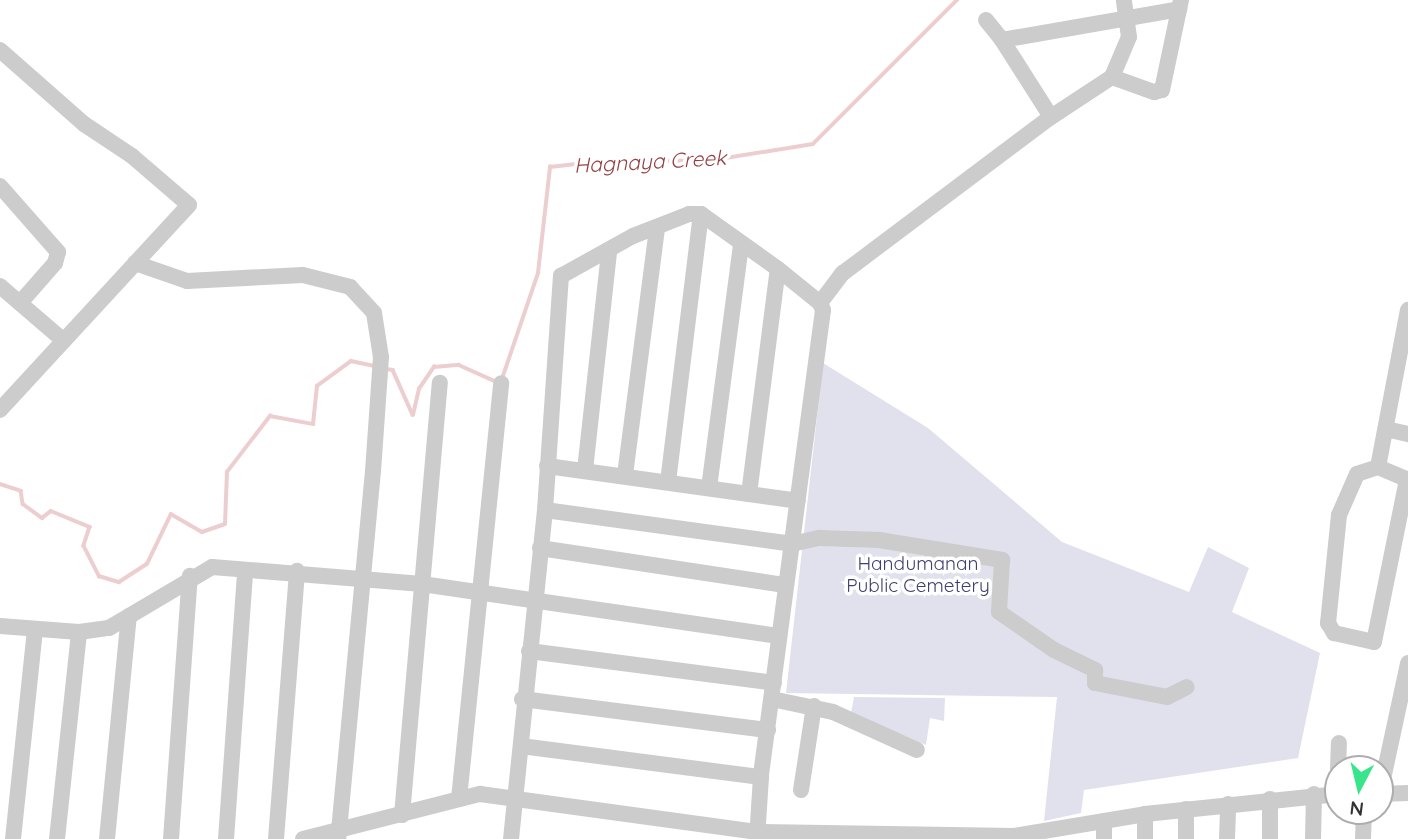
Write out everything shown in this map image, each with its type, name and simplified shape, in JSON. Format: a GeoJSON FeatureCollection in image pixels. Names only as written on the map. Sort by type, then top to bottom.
{"type":"FeatureCollection","features":[{"type":"Feature","properties":{"kind":"street"},"geometry":{"type":"LineString","coordinates":[[820,303],[843,272],[1051,117],[1112,78],[1129,37],[1124,0]]}},
{"type":"Feature","properties":{"kind":"street"},"geometry":{"type":"LineString","coordinates":[[1002,40],[1128,21],[1180,4],[1163,90],[1154,92],[1112,78]]}},
{"type":"Feature","properties":{"kind":"street"},"geometry":{"type":"LineString","coordinates":[[986,20],[1002,40],[1051,117]]}},
{"type":"Feature","properties":{"kind":"street"},"geometry":{"type":"LineString","coordinates":[[0,50],[83,124],[132,156],[189,205],[0,410]]}},
{"type":"Feature","properties":{"kind":"street"},"geometry":{"type":"LineString","coordinates":[[0,186],[58,252],[55,263],[20,303]]}},
{"type":"Feature","properties":{"kind":"street"},"geometry":{"type":"LineString","coordinates":[[668,482],[701,214]]}},
{"type":"Feature","properties":{"kind":"street"},"geometry":{"type":"LineString","coordinates":[[511,839],[521,746],[522,699],[545,509],[561,276],[609,254],[634,236],[657,230],[681,216],[701,214],[778,269],[820,303],[823,310],[785,585],[761,777],[757,835]]}},
{"type":"Feature","properties":{"kind":"street"},"geometry":{"type":"LineString","coordinates":[[625,475],[657,230]]}},
{"type":"Feature","properties":{"kind":"street"},"geometry":{"type":"LineString","coordinates":[[709,488],[741,244]]}},
{"type":"Feature","properties":{"kind":"street"},"geometry":{"type":"LineString","coordinates":[[585,470],[609,254]]}},
{"type":"Feature","properties":{"kind":"street"},"geometry":{"type":"LineString","coordinates":[[135,263],[187,281],[303,275],[351,287],[374,313],[381,357],[364,580],[338,834]]}},
{"type":"Feature","properties":{"kind":"street"},"geometry":{"type":"LineString","coordinates":[[750,494],[778,269]]}},
{"type":"Feature","properties":{"kind":"street"},"geometry":{"type":"LineString","coordinates":[[0,286],[64,341]]}},
{"type":"Feature","properties":{"kind":"street"},"geometry":{"type":"LineString","coordinates":[[1378,467],[1385,429],[1400,390],[1408,310]]}},
{"type":"Feature","properties":{"kind":"street"},"geometry":{"type":"LineString","coordinates":[[401,815],[440,383]]}},
{"type":"Feature","properties":{"kind":"street"},"geometry":{"type":"LineString","coordinates":[[459,799],[501,383]]}},
{"type":"Feature","properties":{"kind":"street"},"geometry":{"type":"LineString","coordinates":[[1385,429],[1408,434]]}},
{"type":"Feature","properties":{"kind":"street"},"geometry":{"type":"LineString","coordinates":[[547,466],[798,501]]}},
{"type":"Feature","properties":{"kind":"street"},"geometry":{"type":"LineString","coordinates":[[1378,467],[1408,480],[1374,642],[1334,633],[1328,623],[1339,516],[1357,474],[1378,467]]}},
{"type":"Feature","properties":{"kind":"street"},"geometry":{"type":"LineString","coordinates":[[545,509],[792,544],[819,537],[879,540],[1002,560],[999,612],[1054,650],[1095,670],[1095,683],[1167,697],[1187,687]]}},
{"type":"Feature","properties":{"kind":"street"},"geometry":{"type":"LineString","coordinates":[[540,548],[785,585]]}},
{"type":"Feature","properties":{"kind":"street"},"geometry":{"type":"LineString","coordinates":[[0,626],[79,632],[109,628],[190,576],[212,567],[422,584],[779,636]]}},
{"type":"Feature","properties":{"kind":"street"},"geometry":{"type":"LineString","coordinates":[[226,839],[245,571]]}},
{"type":"Feature","properties":{"kind":"street"},"geometry":{"type":"LineString","coordinates":[[276,839],[297,572]]}},
{"type":"Feature","properties":{"kind":"street"},"geometry":{"type":"LineString","coordinates":[[171,839],[190,576]]}},
{"type":"Feature","properties":{"kind":"street"},"geometry":{"type":"LineString","coordinates":[[107,839],[129,615]]}},
{"type":"Feature","properties":{"kind":"street"},"geometry":{"type":"LineString","coordinates":[[13,839],[35,629]]}},
{"type":"Feature","properties":{"kind":"street"},"geometry":{"type":"LineString","coordinates":[[57,839],[79,632]]}},
{"type":"Feature","properties":{"kind":"street"},"geometry":{"type":"LineString","coordinates":[[528,651],[773,691],[917,750]]}},
{"type":"Feature","properties":{"kind":"street"},"geometry":{"type":"LineString","coordinates":[[1388,755],[1408,663]]}},
{"type":"Feature","properties":{"kind":"street"},"geometry":{"type":"LineString","coordinates":[[522,699],[768,730]]}},
{"type":"Feature","properties":{"kind":"street"},"geometry":{"type":"LineString","coordinates":[[801,790],[814,706]]}},
{"type":"Feature","properties":{"kind":"street"},"geometry":{"type":"LineString","coordinates":[[1339,743],[1339,755]]}},
{"type":"Feature","properties":{"kind":"street"},"geometry":{"type":"LineString","coordinates":[[521,746],[761,777]]}},
{"type":"Feature","properties":{"kind":"street"},"geometry":{"type":"LineString","coordinates":[[303,839],[338,834],[480,794],[757,835],[930,837],[1059,835],[1104,821],[1145,814],[1324,794]]}},
{"type":"Feature","properties":{"kind":"street"},"geometry":{"type":"LineString","coordinates":[[1314,794],[1314,839]]}},
{"type":"Feature","properties":{"kind":"street"},"geometry":{"type":"LineString","coordinates":[[1270,799],[1270,839]]}},
{"type":"Feature","properties":{"kind":"street"},"geometry":{"type":"LineString","coordinates":[[1227,803],[1227,839]]}},
{"type":"Feature","properties":{"kind":"street"},"geometry":{"type":"LineString","coordinates":[[1185,839],[1186,809]]}},
{"type":"Feature","properties":{"kind":"street"},"geometry":{"type":"LineString","coordinates":[[1145,814],[1145,839]]}},
{"type":"Feature","properties":{"kind":"street"},"geometry":{"type":"LineString","coordinates":[[1104,821],[1104,839]]}},
{"type":"Feature","properties":{"kind":"green space","name":"Handumanan Public Cemetery"},"geometry":{"type":"Polygon","coordinates":[[[823,363],[928,428],[1062,542],[1189,592],[1208,547],[1249,568],[1232,612],[1320,653],[1298,758],[1084,790],[1081,813],[1044,821],[1057,697],[786,693],[823,363]]]}},
{"type":"Feature","properties":{"kind":"green space"},"geometry":{"type":"Polygon","coordinates":[[[854,697],[945,698],[944,721],[930,718],[926,745],[851,713],[854,697]]]}},
{"type":"Feature","properties":{"kind":"waterway","name":"Hagnaya Creek"},"geometry":{"type":"LineString","coordinates":[[502,379],[538,273],[550,167],[611,160],[707,161],[813,144],[957,0]]}},
{"type":"Feature","properties":{"kind":"waterway","name":"Hagnaya Creek"},"geometry":{"type":"LineString","coordinates":[[0,484],[21,491],[23,504],[42,518],[51,511],[90,527],[84,546],[99,576],[119,582],[147,564],[171,514],[202,532],[225,524],[227,472],[270,416],[313,424],[317,386],[351,361],[375,366]]}},
{"type":"Feature","properties":{"kind":"waterway","name":"Hagnaya Creek"},"geometry":{"type":"LineString","coordinates":[[386,369],[393,370],[413,415],[419,389],[434,367],[459,365],[497,382]]}}]}
